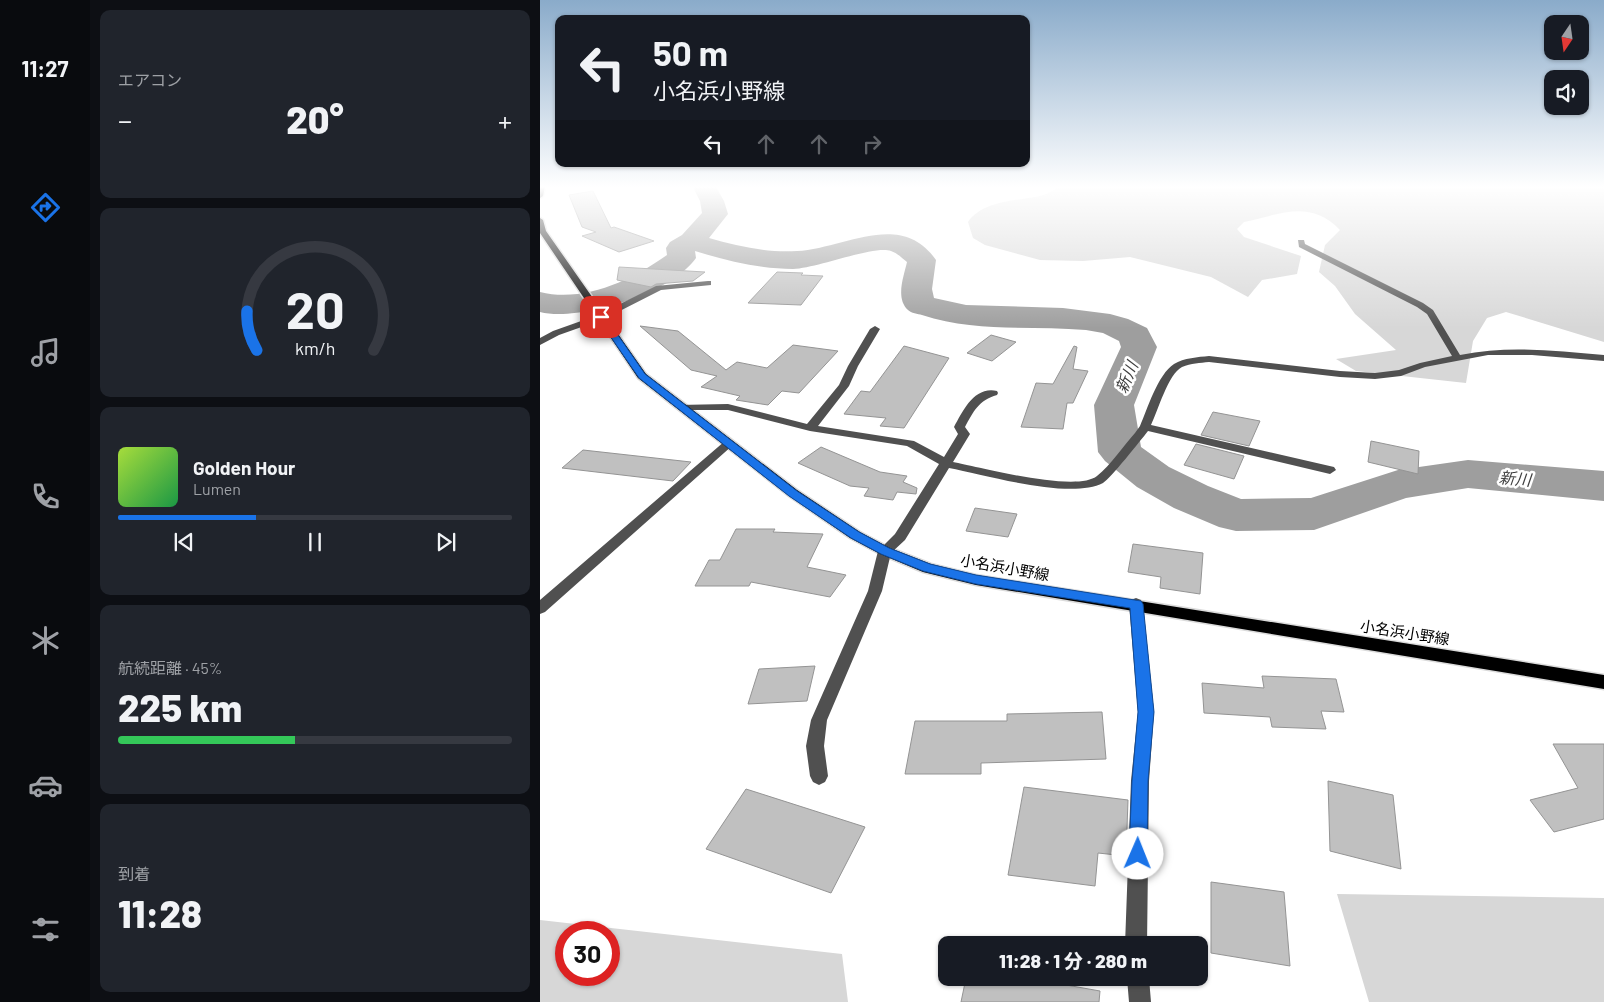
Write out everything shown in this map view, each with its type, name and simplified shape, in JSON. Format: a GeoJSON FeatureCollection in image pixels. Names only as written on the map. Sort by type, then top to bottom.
{"type":"FeatureCollection","features":[{"type":"Feature","properties":{"kind":"main road","name":"小名浜小野線"},"geometry":{"type":"LineString","coordinates":[[544,234],[642,376],[793,493],[855,535],[885,551],[928,568],[976,580],[1136,604],[1604,682]]}},
{"type":"Feature","properties":{"kind":"street"},"geometry":{"type":"LineString","coordinates":[[1301,242],[1302,245],[1425,308],[1430,312],[1458,358]]}},
{"type":"Feature","properties":{"kind":"street"},"geometry":{"type":"LineString","coordinates":[[540,342],[556,333],[593,306],[659,288],[708,283]]}},
{"type":"Feature","properties":{"kind":"street"},"geometry":{"type":"LineString","coordinates":[[810,428],[844,386],[853,366],[876,329]]}},
{"type":"Feature","properties":{"kind":"street"},"geometry":{"type":"LineString","coordinates":[[682,407],[728,407],[810,428],[910,443],[947,464],[1058,486],[1084,485],[1100,480],[1142,431],[1166,379],[1177,366],[1192,361],[1209,360],[1375,376],[1401,373],[1423,365],[1504,351],[1604,358]]}},
{"type":"Feature","properties":{"kind":"street"},"geometry":{"type":"LineString","coordinates":[[819,776],[815,746],[819,720],[875,591],[885,551],[900,537],[947,464],[964,434],[959,427],[977,398],[984,394],[993,393]]}},
{"type":"Feature","properties":{"kind":"street"},"geometry":{"type":"LineString","coordinates":[[1142,431],[1330,470]]}},
{"type":"Feature","properties":{"kind":"street"},"geometry":{"type":"LineString","coordinates":[[540,608],[729,443]]}},
{"type":"Feature","properties":{"kind":"street"},"geometry":{"type":"LineString","coordinates":[[1136,604],[1146,712],[1140,781],[1136,936]]}},
{"type":"Feature","properties":{"kind":"street"},"geometry":{"type":"LineString","coordinates":[[1139,986],[1140,1002]]}},
{"type":"Feature","properties":{"kind":"shaded area"},"geometry":{"type":"Polygon","coordinates":[[[972,234],[1241,234],[1244,237],[1301,256],[1297,274],[1262,280],[1248,297],[1211,277],[1130,257],[1083,261],[1040,260],[985,245],[973,238],[972,234]]]}},
{"type":"Feature","properties":{"kind":"shaded area"},"geometry":{"type":"Polygon","coordinates":[[[1336,234],[1604,234],[1604,342],[1506,312],[1487,318],[1473,341],[1466,383],[1356,371],[1336,359],[1396,350],[1355,314],[1335,286],[1319,272],[1325,245],[1336,234]]]}},
{"type":"Feature","properties":{"kind":"shaded area"},"geometry":{"type":"Polygon","coordinates":[[[1337,894],[1604,898],[1604,1002],[1369,1002],[1337,894]]]}},
{"type":"Feature","properties":{"kind":"shaded area"},"geometry":{"type":"Polygon","coordinates":[[[540,920],[555,922],[555,986],[620,986],[620,929],[842,954],[848,1002],[540,1002],[540,920]]]}},
{"type":"Feature","properties":{"kind":"building"},"geometry":{"type":"Polygon","coordinates":[[[590,234],[633,234],[654,241],[619,252],[582,236],[590,234]]]}},
{"type":"Feature","properties":{"kind":"building"},"geometry":{"type":"Polygon","coordinates":[[[619,267],[705,272],[693,281],[656,284],[651,287],[617,280],[619,267]]]}},
{"type":"Feature","properties":{"kind":"building"},"geometry":{"type":"Polygon","coordinates":[[[777,272],[823,276],[801,305],[748,303],[777,272]]]}},
{"type":"Feature","properties":{"kind":"building"},"geometry":{"type":"Polygon","coordinates":[[[640,326],[678,331],[726,370],[737,362],[767,368],[793,345],[838,351],[799,393],[782,391],[768,405],[736,400],[740,396],[701,387],[717,376],[691,370],[640,326]]]}},
{"type":"Feature","properties":{"kind":"building"},"geometry":{"type":"Polygon","coordinates":[[[991,335],[1016,342],[992,361],[967,353],[991,335]]]}},
{"type":"Feature","properties":{"kind":"building"},"geometry":{"type":"Polygon","coordinates":[[[904,346],[949,358],[904,428],[880,426],[886,418],[844,414],[861,391],[870,392],[904,346]]]}},
{"type":"Feature","properties":{"kind":"building"},"geometry":{"type":"Polygon","coordinates":[[[1074,346],[1077,347],[1073,369],[1088,371],[1073,403],[1067,403],[1063,429],[1021,427],[1036,383],[1053,384],[1074,346]]]}},
{"type":"Feature","properties":{"kind":"building"},"geometry":{"type":"Polygon","coordinates":[[[1213,412],[1260,421],[1249,446],[1201,435],[1213,412]]]}},
{"type":"Feature","properties":{"kind":"building"},"geometry":{"type":"Polygon","coordinates":[[[1371,441],[1419,451],[1418,474],[1368,462],[1371,441]]]}},
{"type":"Feature","properties":{"kind":"building"},"geometry":{"type":"Polygon","coordinates":[[[1196,444],[1244,456],[1234,479],[1184,465],[1196,444]]]}},
{"type":"Feature","properties":{"kind":"building"},"geometry":{"type":"Polygon","coordinates":[[[821,447],[880,472],[907,476],[903,482],[917,488],[916,494],[897,492],[893,500],[864,496],[869,488],[850,486],[798,463],[821,447]]]}},
{"type":"Feature","properties":{"kind":"building"},"geometry":{"type":"Polygon","coordinates":[[[583,450],[691,462],[673,481],[562,468],[583,450]]]}},
{"type":"Feature","properties":{"kind":"building"},"geometry":{"type":"Polygon","coordinates":[[[975,508],[1017,514],[1008,537],[966,531],[975,508]]]}},
{"type":"Feature","properties":{"kind":"building"},"geometry":{"type":"Polygon","coordinates":[[[736,529],[775,529],[773,532],[823,534],[807,567],[846,575],[830,597],[751,582],[749,586],[695,586],[709,560],[720,560],[736,529]]]}},
{"type":"Feature","properties":{"kind":"building"},"geometry":{"type":"Polygon","coordinates":[[[1133,544],[1203,553],[1200,594],[1160,588],[1161,577],[1128,572],[1133,544]]]}},
{"type":"Feature","properties":{"kind":"building"},"geometry":{"type":"Polygon","coordinates":[[[815,666],[807,701],[748,704],[759,669],[815,666]]]}},
{"type":"Feature","properties":{"kind":"building"},"geometry":{"type":"Polygon","coordinates":[[[1262,676],[1336,679],[1344,712],[1321,711],[1326,729],[1272,727],[1270,717],[1204,713],[1202,683],[1264,688],[1262,676]]]}},
{"type":"Feature","properties":{"kind":"building"},"geometry":{"type":"Polygon","coordinates":[[[1102,712],[1106,759],[981,763],[981,774],[905,774],[915,721],[1007,721],[1007,714],[1102,712]]]}},
{"type":"Feature","properties":{"kind":"building"},"geometry":{"type":"Polygon","coordinates":[[[1553,744],[1604,744],[1604,819],[1554,832],[1530,800],[1578,788],[1553,744]]]}},
{"type":"Feature","properties":{"kind":"building"},"geometry":{"type":"Polygon","coordinates":[[[1328,781],[1393,795],[1401,869],[1330,851],[1328,781]]]}},
{"type":"Feature","properties":{"kind":"building"},"geometry":{"type":"Polygon","coordinates":[[[1024,787],[1128,800],[1126,856],[1098,853],[1095,886],[1008,875],[1024,787]]]}},
{"type":"Feature","properties":{"kind":"building"},"geometry":{"type":"Polygon","coordinates":[[[746,789],[865,827],[831,893],[706,849],[746,789]]]}},
{"type":"Feature","properties":{"kind":"building"},"geometry":{"type":"Polygon","coordinates":[[[1211,882],[1284,892],[1290,966],[1211,953],[1211,882]]]}},
{"type":"Feature","properties":{"kind":"building"},"geometry":{"type":"Polygon","coordinates":[[[964,986],[1072,986],[1100,991],[1099,1002],[961,1002],[964,986]]]}},
{"type":"Feature","properties":{"kind":"waterway","name":"新川"},"geometry":{"type":"LineString","coordinates":[[692,241],[698,234]]}},
{"type":"Feature","properties":{"kind":"waterway"},"geometry":{"type":"LineString","coordinates":[[540,302],[550,305],[577,303],[609,296],[636,286],[651,279],[682,258],[680,248],[692,241]]}},
{"type":"Feature","properties":{"kind":"waterway","name":"新川"},"geometry":{"type":"LineString","coordinates":[[692,241],[720,250],[780,260],[820,257],[875,242],[896,243],[922,260],[916,289],[920,304],[966,315],[1086,320],[1113,325],[1135,335],[1139,347],[1114,405],[1120,452],[1153,477],[1191,497],[1236,515],[1314,514],[1398,485],[1468,474],[1604,486]]}},
{"type":"Feature","properties":{"kind":"route"},"geometry":{"type":"LineString","coordinates":[[601,317],[642,376],[793,493],[855,535],[885,551],[928,568],[976,580],[1136,604],[1146,712],[1140,781],[1138,854]]}}]}
